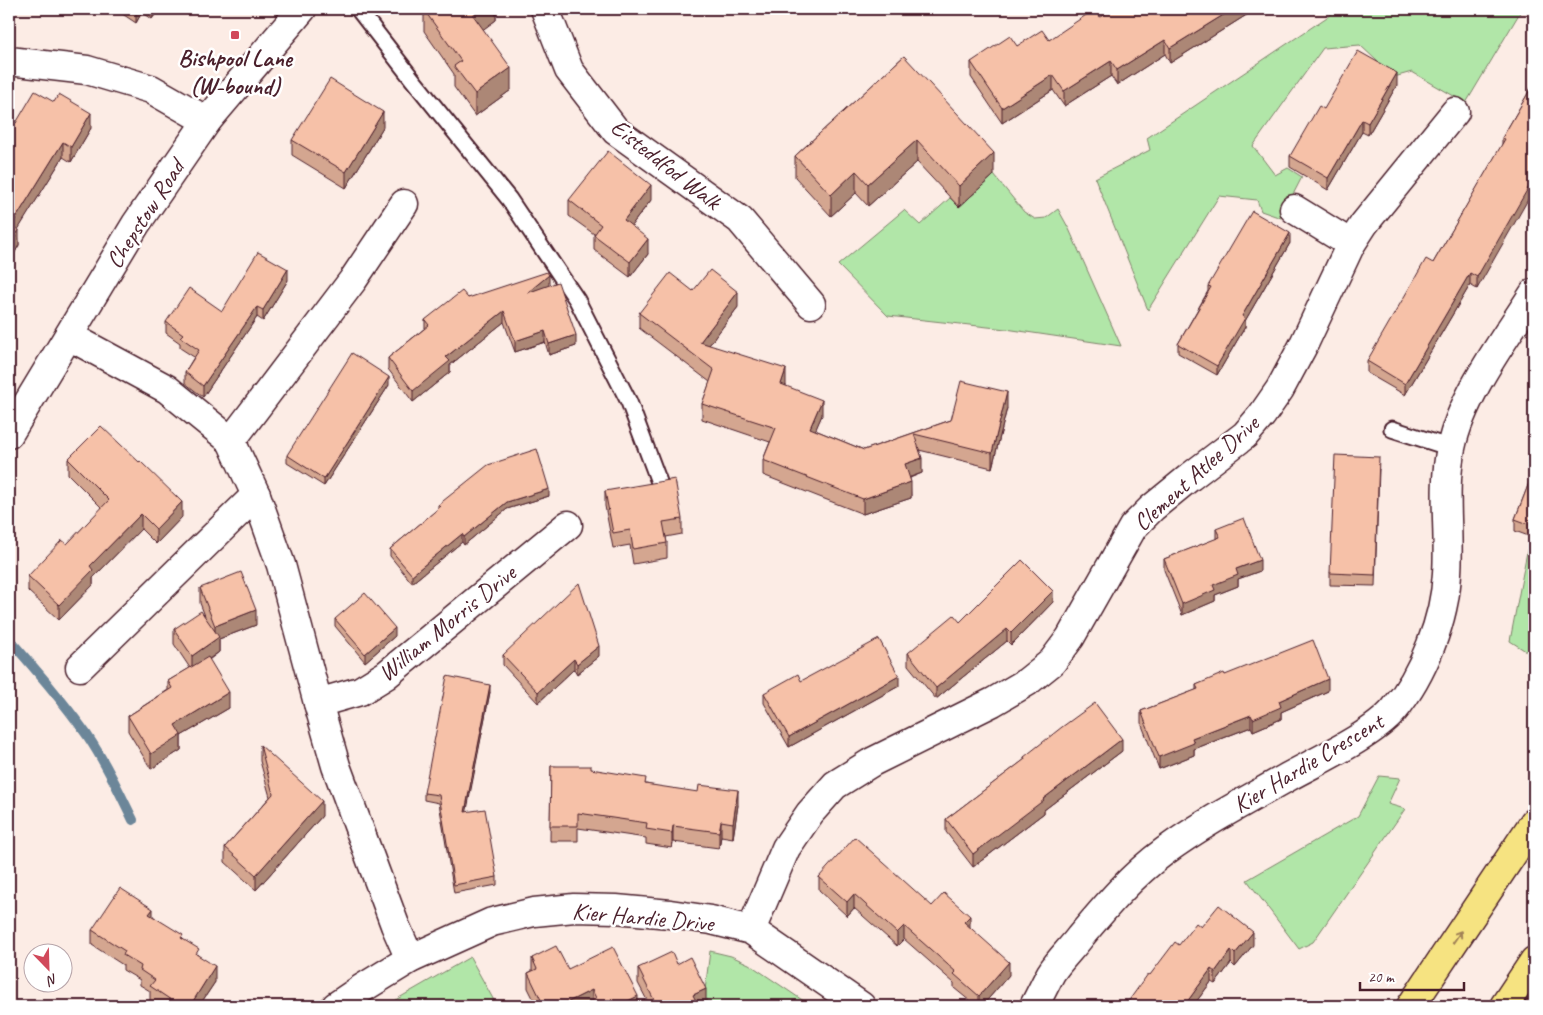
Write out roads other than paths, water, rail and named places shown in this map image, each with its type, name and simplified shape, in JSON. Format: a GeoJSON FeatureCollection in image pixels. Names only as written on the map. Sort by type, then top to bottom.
{"type":"FeatureCollection","features":[{"type":"Feature","properties":{"kind":"highway"},"geometry":{"type":"LineString","coordinates":[[1411,1006],[1534,822]]}},
{"type":"Feature","properties":{"kind":"highway"},"geometry":{"type":"LineString","coordinates":[[1504,1006],[1534,961]]}},
{"type":"Feature","properties":{"kind":"street","name":"Chepstow Road"},"geometry":{"type":"LineString","coordinates":[[9,434],[136,224],[207,121],[302,9]]}},
{"type":"Feature","properties":{"kind":"street","name":"Eisteddfod Walk"},"geometry":{"type":"LineString","coordinates":[[545,9],[569,70],[616,130],[740,220],[811,304]]}},
{"type":"Feature","properties":{"kind":"street"},"geometry":{"type":"LineString","coordinates":[[9,61],[87,70],[151,89],[207,121]]}},
{"type":"Feature","properties":{"kind":"street","name":"Clement Atlee Drive"},"geometry":{"type":"LineString","coordinates":[[751,930],[786,848],[810,813],[835,785],[872,762],[993,702],[1026,682],[1052,662],[1070,638],[1133,527],[1152,508],[1245,435],[1262,415],[1280,389],[1303,346],[1351,244],[1364,224],[1455,112]]}},
{"type":"Feature","properties":{"kind":"street"},"geometry":{"type":"LineString","coordinates":[[231,441],[353,280],[404,204]]}},
{"type":"Feature","properties":{"kind":"street"},"geometry":{"type":"LineString","coordinates":[[1294,210],[1351,244]]}},
{"type":"Feature","properties":{"kind":"street","name":"Kier Hardie Crescent"},"geometry":{"type":"LineString","coordinates":[[1034,1006],[1052,971],[1109,902],[1135,875],[1164,851],[1357,738],[1393,712],[1417,674],[1428,651],[1442,612],[1448,573],[1447,471],[1457,426],[1482,375],[1534,293]]}},
{"type":"Feature","properties":{"kind":"street"},"geometry":{"type":"LineString","coordinates":[[68,336],[167,389],[231,441],[256,495],[281,565],[336,766],[395,925],[410,959],[336,1006]]}},
{"type":"Feature","properties":{"kind":"street"},"geometry":{"type":"LineString","coordinates":[[80,667],[256,495]]}},
{"type":"Feature","properties":{"kind":"street","name":"William Morris Drive"},"geometry":{"type":"LineString","coordinates":[[318,703],[360,691],[386,675],[568,525]]}},
{"type":"Feature","properties":{"kind":"street","name":"Kier Hardie Drive"},"geometry":{"type":"LineString","coordinates":[[410,959],[492,922],[534,912],[574,908],[616,909],[670,914],[711,920],[751,930],[861,1006]]}},
{"type":"Feature","properties":{"kind":"lane"},"geometry":{"type":"LineString","coordinates":[[358,9],[509,198],[577,300],[629,402],[659,482]]}},
{"type":"Feature","properties":{"kind":"lane"},"geometry":{"type":"LineString","coordinates":[[1392,428],[1451,448]]}},
{"type":"Feature","properties":{"kind":"waterway"},"geometry":{"type":"LineString","coordinates":[[9,639],[59,698],[87,735],[106,766],[133,820]]}},
{"type":"Feature","properties":{"kind":"place","name":"Bishpool Lane (W-bound)"},"geometry":{"type":"Point","coordinates":[235,35]}}]}
